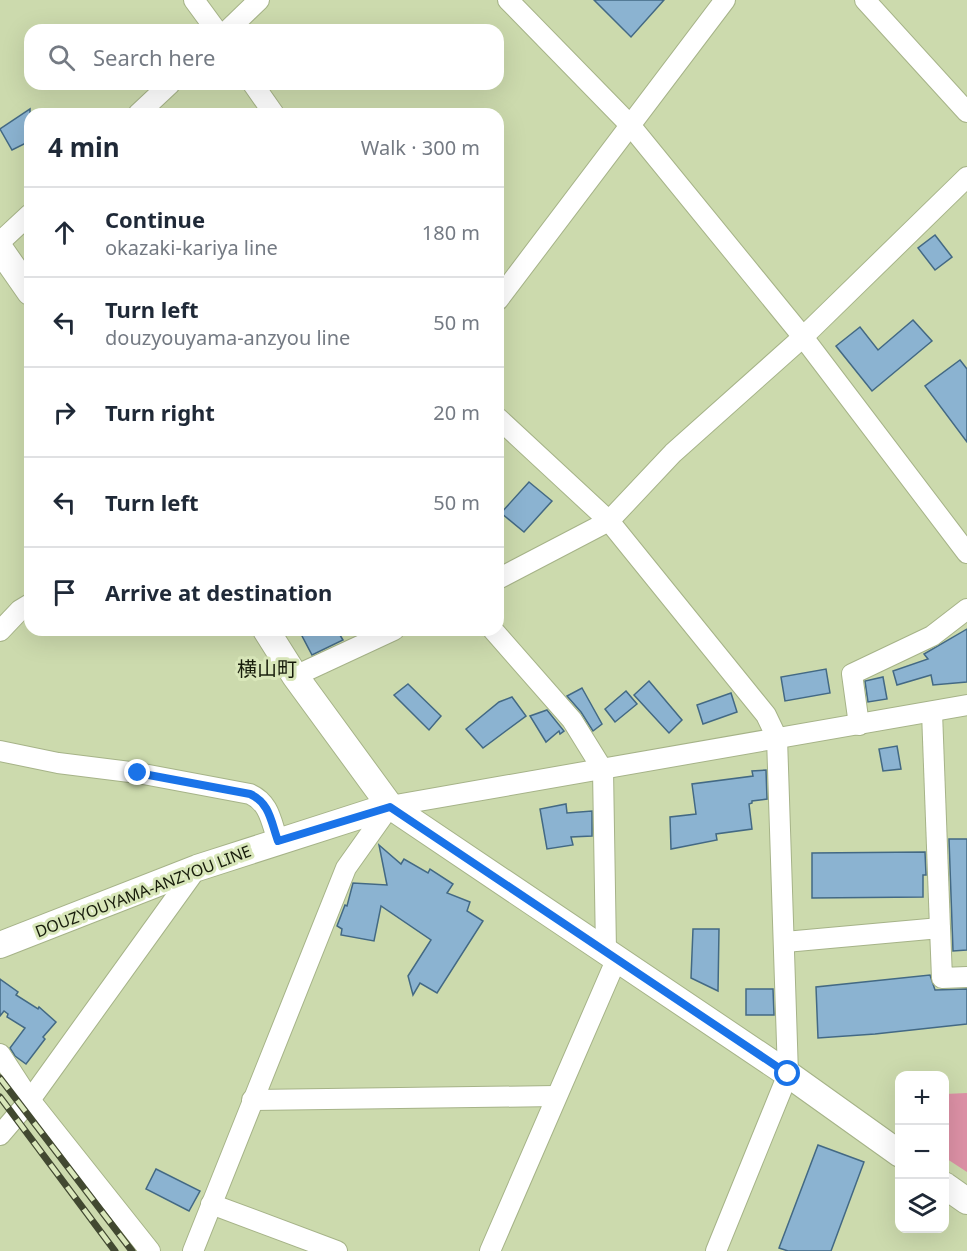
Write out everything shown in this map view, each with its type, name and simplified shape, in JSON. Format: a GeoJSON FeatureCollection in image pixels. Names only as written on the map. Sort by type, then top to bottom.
{"type":"FeatureCollection","features":[{"type":"Feature","properties":{"kind":"main road"},"geometry":{"type":"LineString","coordinates":[[0,249],[24,283]]}},
{"type":"Feature","properties":{"kind":"main road"},"geometry":{"type":"LineString","coordinates":[[270,636],[295,676],[390,807],[788,1074],[895,1150]]}},
{"type":"Feature","properties":{"kind":"main road","name":"DOUZYOUYAMA-ANZYOU LINE"},"geometry":{"type":"LineString","coordinates":[[0,945],[197,868],[390,807]]}},
{"type":"Feature","properties":{"kind":"main road"},"geometry":{"type":"LineString","coordinates":[[949,1188],[967,1201]]}},
{"type":"Feature","properties":{"kind":"street"},"geometry":{"type":"LineString","coordinates":[[194,0],[212,24]]}},
{"type":"Feature","properties":{"kind":"street"},"geometry":{"type":"LineString","coordinates":[[234,24],[259,0]]}},
{"type":"Feature","properties":{"kind":"street"},"geometry":{"type":"LineString","coordinates":[[508,0],[630,125],[803,337],[967,553]]}},
{"type":"Feature","properties":{"kind":"street"},"geometry":{"type":"LineString","coordinates":[[504,292],[725,0]]}},
{"type":"Feature","properties":{"kind":"street"},"geometry":{"type":"LineString","coordinates":[[865,0],[967,112]]}},
{"type":"Feature","properties":{"kind":"street"},"geometry":{"type":"LineString","coordinates":[[144,108],[164,90]]}},
{"type":"Feature","properties":{"kind":"street"},"geometry":{"type":"LineString","coordinates":[[257,90],[270,108]]}},
{"type":"Feature","properties":{"kind":"street"},"geometry":{"type":"LineString","coordinates":[[504,576],[609,521],[673,453],[803,337],[967,177]]}},
{"type":"Feature","properties":{"kind":"street"},"geometry":{"type":"LineString","coordinates":[[0,242],[24,220]]}},
{"type":"Feature","properties":{"kind":"street"},"geometry":{"type":"LineString","coordinates":[[504,424],[609,521],[766,715],[777,738],[788,1074],[716,1251]]}},
{"type":"Feature","properties":{"kind":"street"},"geometry":{"type":"LineString","coordinates":[[0,631],[24,608]]}},
{"type":"Feature","properties":{"kind":"street"},"geometry":{"type":"LineString","coordinates":[[859,725],[852,674],[932,636],[967,609]]}},
{"type":"Feature","properties":{"kind":"street"},"geometry":{"type":"LineString","coordinates":[[295,676],[381,636]]}},
{"type":"Feature","properties":{"kind":"street"},"geometry":{"type":"LineString","coordinates":[[490,1251],[556,1096],[611,954],[603,770],[572,720],[498,636]]}},
{"type":"Feature","properties":{"kind":"street"},"geometry":{"type":"LineString","coordinates":[[193,1251],[346,868],[390,807],[967,705]]}},
{"type":"Feature","properties":{"kind":"street"},"geometry":{"type":"LineString","coordinates":[[932,712],[942,978],[967,977]]}},
{"type":"Feature","properties":{"kind":"street"},"geometry":{"type":"LineString","coordinates":[[0,751],[58,763],[138,773],[250,794],[261,799],[267,808],[278,841]]}},
{"type":"Feature","properties":{"kind":"street"},"geometry":{"type":"LineString","coordinates":[[0,1135],[30,1100],[197,868]]}},
{"type":"Feature","properties":{"kind":"street"},"geometry":{"type":"LineString","coordinates":[[785,942],[940,928]]}},
{"type":"Feature","properties":{"kind":"street"},"geometry":{"type":"LineString","coordinates":[[0,1054],[30,1100],[150,1251]]}},
{"type":"Feature","properties":{"kind":"street"},"geometry":{"type":"LineString","coordinates":[[252,1100],[556,1096]]}},
{"type":"Feature","properties":{"kind":"street"},"geometry":{"type":"LineString","coordinates":[[211,1204],[337,1251]]}},
{"type":"Feature","properties":{"kind":"shaded area"},"geometry":{"type":"Polygon","coordinates":[[[967,1093],[967,1172],[949,1160],[949,1094],[967,1093]]]}},
{"type":"Feature","properties":{"kind":"building"},"geometry":{"type":"Polygon","coordinates":[[[594,0],[664,0],[631,37],[594,0]]]}},
{"type":"Feature","properties":{"kind":"building"},"geometry":{"type":"Polygon","coordinates":[[[24,113],[24,144],[12,150],[0,129],[24,113]]]}},
{"type":"Feature","properties":{"kind":"building"},"geometry":{"type":"Polygon","coordinates":[[[935,235],[952,257],[935,270],[918,248],[935,235]]]}},
{"type":"Feature","properties":{"kind":"building"},"geometry":{"type":"Polygon","coordinates":[[[913,320],[932,341],[872,391],[836,346],[860,327],[878,350],[913,320]]]}},
{"type":"Feature","properties":{"kind":"building"},"geometry":{"type":"Polygon","coordinates":[[[960,360],[967,369],[967,442],[925,386],[960,360]]]}},
{"type":"Feature","properties":{"kind":"building"},"geometry":{"type":"Polygon","coordinates":[[[529,482],[552,501],[524,532],[504,515],[504,510],[529,482]]]}},
{"type":"Feature","properties":{"kind":"building"},"geometry":{"type":"Polygon","coordinates":[[[967,629],[967,682],[933,685],[931,675],[897,685],[893,671],[928,659],[924,654],[967,629]]]}},
{"type":"Feature","properties":{"kind":"building"},"geometry":{"type":"Polygon","coordinates":[[[302,636],[341,636],[343,640],[312,655],[302,636]]]}},
{"type":"Feature","properties":{"kind":"building"},"geometry":{"type":"Polygon","coordinates":[[[826,669],[830,693],[785,701],[781,677],[826,669]]]}},
{"type":"Feature","properties":{"kind":"building"},"geometry":{"type":"Polygon","coordinates":[[[883,677],[887,699],[868,702],[865,681],[883,677]]]}},
{"type":"Feature","properties":{"kind":"building"},"geometry":{"type":"Polygon","coordinates":[[[649,681],[682,720],[669,733],[634,695],[649,681]]]}},
{"type":"Feature","properties":{"kind":"building"},"geometry":{"type":"Polygon","coordinates":[[[408,684],[441,716],[429,730],[394,695],[408,684]]]}},
{"type":"Feature","properties":{"kind":"building"},"geometry":{"type":"Polygon","coordinates":[[[582,688],[602,724],[593,731],[567,696],[582,688]]]}},
{"type":"Feature","properties":{"kind":"building"},"geometry":{"type":"Polygon","coordinates":[[[626,691],[637,704],[615,722],[605,709],[626,691]]]}},
{"type":"Feature","properties":{"kind":"building"},"geometry":{"type":"Polygon","coordinates":[[[731,693],[737,712],[703,724],[697,705],[731,693]]]}},
{"type":"Feature","properties":{"kind":"building"},"geometry":{"type":"Polygon","coordinates":[[[512,697],[526,716],[483,748],[466,729],[499,702],[512,697]]]}},
{"type":"Feature","properties":{"kind":"building"},"geometry":{"type":"Polygon","coordinates":[[[547,710],[564,731],[560,734],[559,731],[546,742],[530,716],[547,710]]]}},
{"type":"Feature","properties":{"kind":"building"},"geometry":{"type":"Polygon","coordinates":[[[897,746],[901,769],[883,771],[879,749],[897,746]]]}},
{"type":"Feature","properties":{"kind":"building"},"geometry":{"type":"Polygon","coordinates":[[[766,770],[767,799],[752,801],[749,804],[752,829],[716,834],[717,840],[671,849],[670,817],[696,814],[692,784],[753,776],[752,771],[766,770]]]}},
{"type":"Feature","properties":{"kind":"building"},"geometry":{"type":"Polygon","coordinates":[[[566,804],[567,813],[592,811],[592,836],[571,837],[573,845],[547,849],[540,809],[566,804]]]}},
{"type":"Feature","properties":{"kind":"building"},"geometry":{"type":"Polygon","coordinates":[[[949,839],[967,839],[967,950],[953,951],[949,839]]]}},
{"type":"Feature","properties":{"kind":"building"},"geometry":{"type":"Polygon","coordinates":[[[379,845],[401,864],[404,859],[428,873],[430,869],[453,884],[447,893],[470,902],[467,911],[483,921],[437,993],[420,983],[413,995],[408,976],[431,940],[381,906],[374,941],[341,935],[342,929],[337,926],[345,905],[347,906],[353,883],[387,885],[379,845]]]}},
{"type":"Feature","properties":{"kind":"building"},"geometry":{"type":"Polygon","coordinates":[[[925,852],[926,875],[923,875],[923,897],[812,898],[812,853],[925,852]]]}},
{"type":"Feature","properties":{"kind":"building"},"geometry":{"type":"Polygon","coordinates":[[[693,929],[719,929],[718,991],[691,978],[693,929]]]}},
{"type":"Feature","properties":{"kind":"building"},"geometry":{"type":"Polygon","coordinates":[[[930,975],[935,990],[967,989],[967,1024],[818,1038],[816,987],[930,975]]]}},
{"type":"Feature","properties":{"kind":"building"},"geometry":{"type":"Polygon","coordinates":[[[0,979],[18,992],[16,995],[38,1009],[39,1007],[56,1022],[43,1037],[45,1039],[26,1064],[15,1056],[10,1048],[25,1028],[7,1017],[8,1014],[4,1011],[0,1016],[0,979]]]}},
{"type":"Feature","properties":{"kind":"building"},"geometry":{"type":"Polygon","coordinates":[[[746,989],[773,989],[774,1015],[746,1015],[746,989]]]}},
{"type":"Feature","properties":{"kind":"building"},"geometry":{"type":"Polygon","coordinates":[[[818,1145],[864,1162],[831,1251],[788,1251],[779,1248],[818,1145]]]}},
{"type":"Feature","properties":{"kind":"building"},"geometry":{"type":"Polygon","coordinates":[[[156,1169],[200,1191],[189,1211],[146,1189],[156,1169]]]}},
{"type":"Feature","properties":{"kind":"railway"},"geometry":{"type":"LineString","coordinates":[[0,1078],[132,1251]]}},
{"type":"Feature","properties":{"kind":"railway"},"geometry":{"type":"LineString","coordinates":[[0,1097],[115,1251]]}},
{"type":"Feature","properties":{"kind":"district","name":"横山町"},"geometry":{"type":"Point","coordinates":[267,669]}},
{"type":"Feature","properties":{"kind":"route"},"geometry":{"type":"LineString","coordinates":[[138,773],[250,794],[261,799],[267,808],[278,841],[390,807],[788,1074]]}}]}
